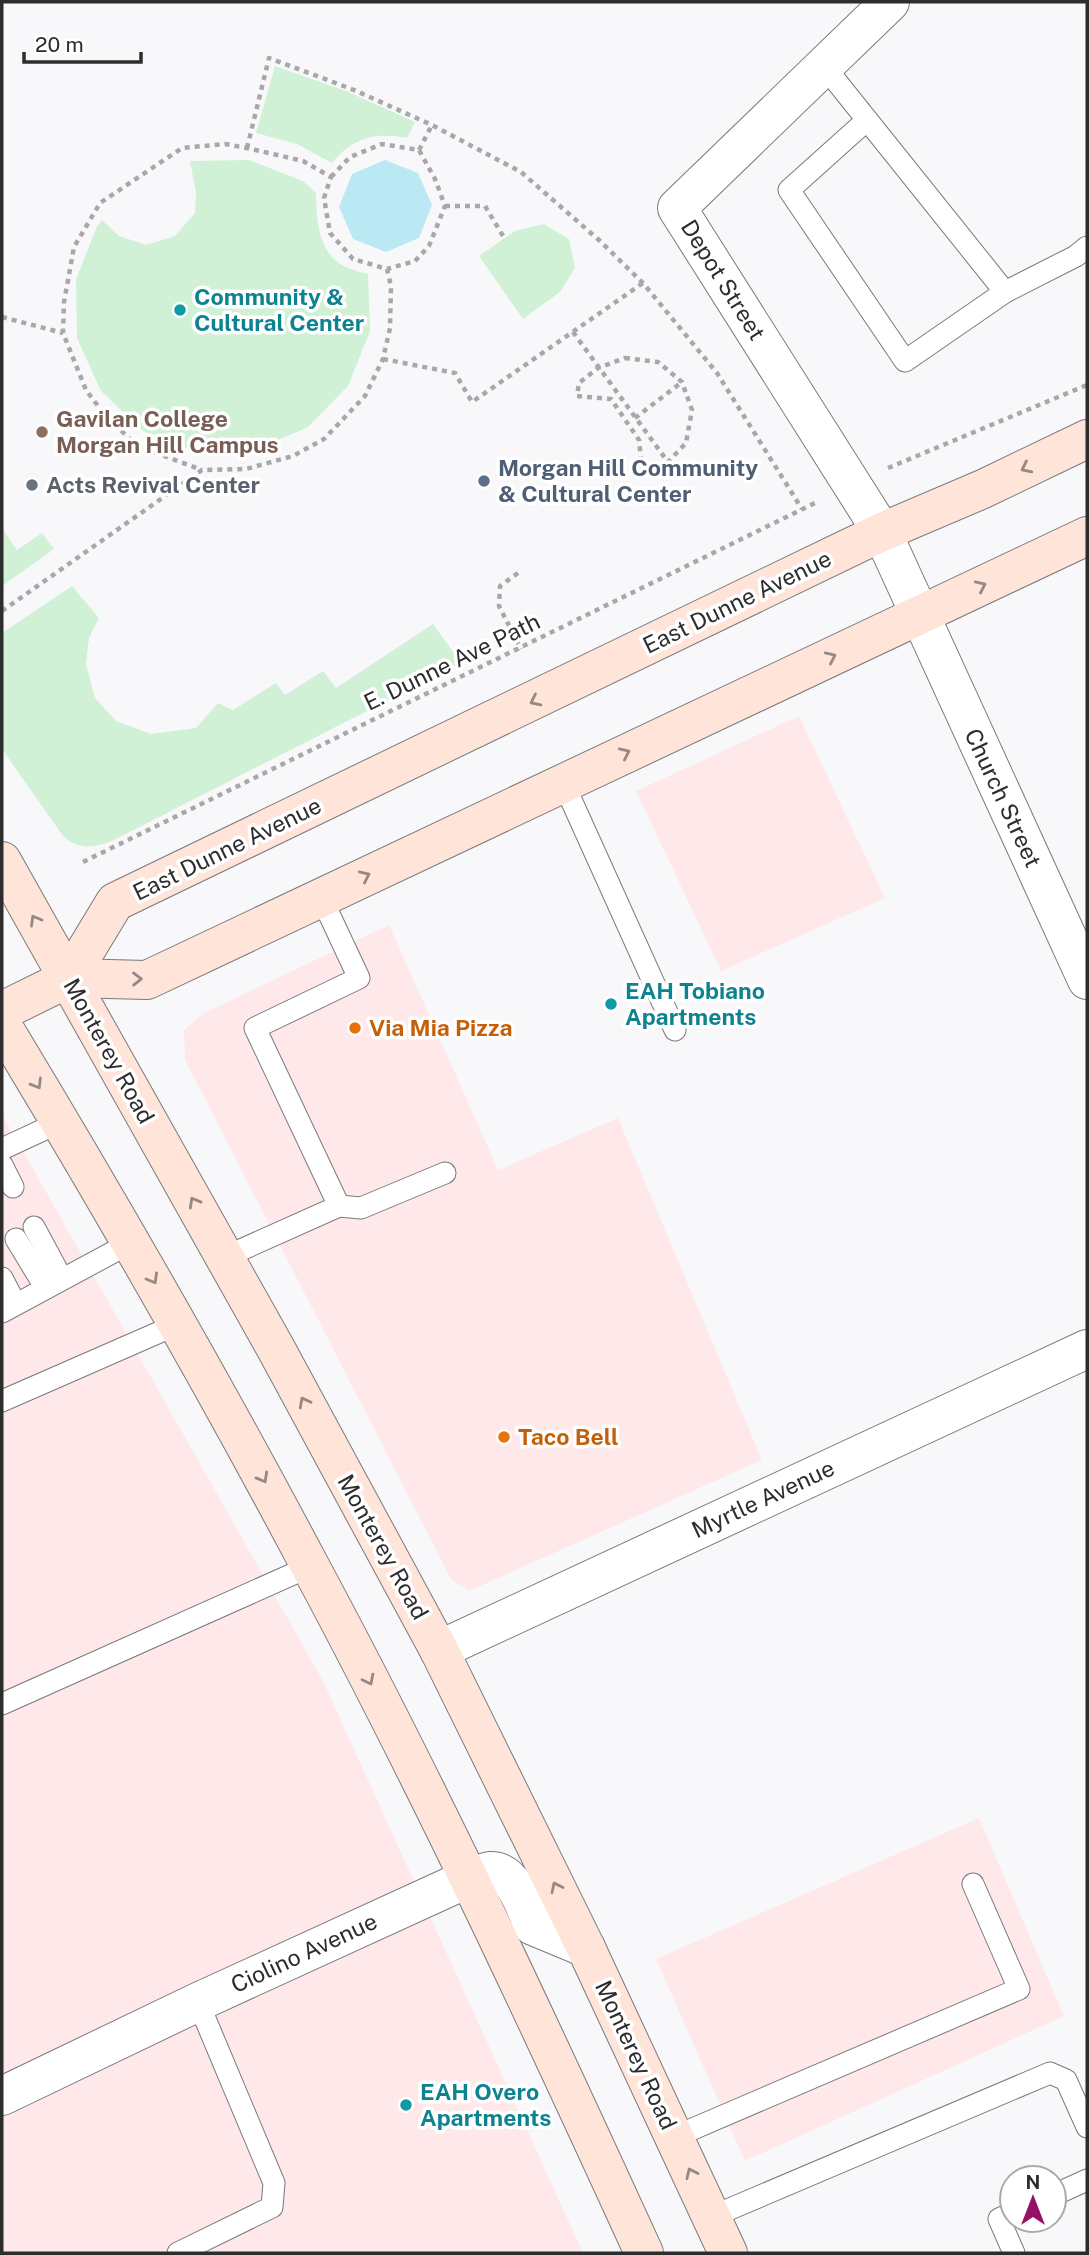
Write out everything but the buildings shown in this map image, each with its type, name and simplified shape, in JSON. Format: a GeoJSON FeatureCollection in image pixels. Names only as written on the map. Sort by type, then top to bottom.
{"type":"FeatureCollection","features":[{"type":"Feature","properties":{"kind":"main road","name":"East Dunne Avenue"},"geometry":{"type":"LineString","coordinates":[[69,978],[115,902],[882,532],[983,489],[1087,439]]}},
{"type":"Feature","properties":{"kind":"main road"},"geometry":{"type":"LineString","coordinates":[[2,1011],[69,978],[147,980],[1087,536]]}},
{"type":"Feature","properties":{"kind":"main road","name":"Monterey Road"},"geometry":{"type":"LineString","coordinates":[[2,861],[225,1257],[439,1650],[586,1948],[727,2253]]}},
{"type":"Feature","properties":{"kind":"main road"},"geometry":{"type":"LineString","coordinates":[[2,1025],[132,1242],[311,1566],[469,1878],[644,2253]]}},
{"type":"Feature","properties":{"kind":"street","name":"Depot Street"},"geometry":{"type":"LineString","coordinates":[[882,532],[677,208],[890,2]]}},
{"type":"Feature","properties":{"kind":"street","name":"Church Street"},"geometry":{"type":"LineString","coordinates":[[882,532],[1087,980]]}},
{"type":"Feature","properties":{"kind":"street","name":"Myrtle Avenue"},"geometry":{"type":"LineString","coordinates":[[439,1650],[1087,1349]]}},
{"type":"Feature","properties":{"kind":"street","name":"Ciolino Avenue"},"geometry":{"type":"LineString","coordinates":[[2,2096],[198,2002],[469,1878],[490,1871],[502,1873],[512,1882],[533,1926],[586,1948]]}},
{"type":"Feature","properties":{"kind":"lane"},"geometry":{"type":"LineString","coordinates":[[824,66],[1005,292]]}},
{"type":"Feature","properties":{"kind":"lane"},"geometry":{"type":"LineString","coordinates":[[867,120],[789,190],[905,361],[1005,292],[1076,256],[1087,247]]}},
{"type":"Feature","properties":{"kind":"lane"},"geometry":{"type":"LineString","coordinates":[[563,782],[675,1030]]}},
{"type":"Feature","properties":{"kind":"lane"},"geometry":{"type":"LineString","coordinates":[[321,897],[359,978],[255,1028],[339,1206]]}},
{"type":"Feature","properties":{"kind":"lane"},"geometry":{"type":"LineString","coordinates":[[2,1149],[60,1122]]}},
{"type":"Feature","properties":{"kind":"lane"},"geometry":{"type":"LineString","coordinates":[[2,1166],[13,1187]]}},
{"type":"Feature","properties":{"kind":"lane"},"geometry":{"type":"LineString","coordinates":[[225,1257],[339,1206],[361,1208],[445,1172]]}},
{"type":"Feature","properties":{"kind":"lane"},"geometry":{"type":"LineString","coordinates":[[34,1227],[53,1283]]}},
{"type":"Feature","properties":{"kind":"lane"},"geometry":{"type":"LineString","coordinates":[[16,1238],[53,1283]]}},
{"type":"Feature","properties":{"kind":"lane"},"geometry":{"type":"LineString","coordinates":[[2,1278],[8,1308],[53,1283],[82,1271],[132,1242]]}},
{"type":"Feature","properties":{"kind":"lane"},"geometry":{"type":"LineString","coordinates":[[2,1401],[178,1324]]}},
{"type":"Feature","properties":{"kind":"lane"},"geometry":{"type":"LineString","coordinates":[[2,1703],[311,1566]]}},
{"type":"Feature","properties":{"kind":"lane"},"geometry":{"type":"LineString","coordinates":[[674,2137],[1019,1989],[973,1884]]}},
{"type":"Feature","properties":{"kind":"lane"},"geometry":{"type":"LineString","coordinates":[[178,2253],[272,2207],[274,2183],[198,2002]]}},
{"type":"Feature","properties":{"kind":"lane"},"geometry":{"type":"LineString","coordinates":[[711,2217],[1051,2073],[1066,2080],[1087,2127]]}},
{"type":"Feature","properties":{"kind":"lane"},"geometry":{"type":"LineString","coordinates":[[1068,2189],[1087,2180]]}},
{"type":"Feature","properties":{"kind":"lane"},"geometry":{"type":"LineString","coordinates":[[1006,2234],[1014,2253]]}},
{"type":"Feature","properties":{"kind":"path"},"geometry":{"type":"LineString","coordinates":[[247,148],[269,58],[354,90],[432,125],[522,172],[600,241],[643,284],[717,373],[802,509]]}},
{"type":"Feature","properties":{"kind":"path"},"geometry":{"type":"LineString","coordinates":[[419,150],[432,125]]}},
{"type":"Feature","properties":{"kind":"path"},"geometry":{"type":"LineString","coordinates":[[331,177],[303,161],[247,148],[225,144],[181,148],[100,203],[74,247],[64,302],[63,333],[86,390],[104,414],[137,446],[202,470],[246,469],[293,456],[324,439],[365,396],[383,359],[390,328],[391,286],[387,268]]}},
{"type":"Feature","properties":{"kind":"path"},"geometry":{"type":"LineString","coordinates":[[382,144],[419,150],[435,179],[445,206],[429,246],[415,261],[387,268],[352,259],[330,233],[324,198],[331,177],[350,157],[382,144]]}},
{"type":"Feature","properties":{"kind":"path"},"geometry":{"type":"LineString","coordinates":[[445,206],[485,206],[503,236]]}},
{"type":"Feature","properties":{"kind":"path"},"geometry":{"type":"LineString","coordinates":[[383,359],[455,373],[472,402],[643,284]]}},
{"type":"Feature","properties":{"kind":"path"},"geometry":{"type":"LineString","coordinates":[[2,317],[63,333]]}},
{"type":"Feature","properties":{"kind":"path"},"geometry":{"type":"LineString","coordinates":[[573,332],[668,462]]}},
{"type":"Feature","properties":{"kind":"path"},"geometry":{"type":"LineString","coordinates":[[625,358],[658,362],[682,382],[692,410],[686,443],[668,462],[642,470],[639,440],[611,399],[578,396],[579,383],[598,368],[625,358]]}},
{"type":"Feature","properties":{"kind":"path"},"geometry":{"type":"LineString","coordinates":[[635,418],[682,382]]}},
{"type":"Feature","properties":{"kind":"path"},"geometry":{"type":"LineString","coordinates":[[903,461],[1087,385]]}},
{"type":"Feature","properties":{"kind":"path"},"geometry":{"type":"LineString","coordinates":[[2,611],[202,470]]}},
{"type":"Feature","properties":{"kind":"path","name":"E. Dunne Ave Path"},"geometry":{"type":"LineString","coordinates":[[83,862],[824,499]]}},
{"type":"Feature","properties":{"kind":"path"},"geometry":{"type":"LineString","coordinates":[[518,573],[500,586],[499,606],[521,649]]}},
{"type":"Feature","properties":{"kind":"shaded area"},"geometry":{"type":"Polygon","coordinates":[[[799,716],[885,898],[721,971],[636,791],[799,716]]]}},
{"type":"Feature","properties":{"kind":"shaded area"},"geometry":{"type":"Polygon","coordinates":[[[389,925],[498,1170],[618,1118],[762,1460],[469,1591],[451,1579],[185,1060],[184,1030],[204,1013],[389,925]]]}},
{"type":"Feature","properties":{"kind":"shaded area"},"geometry":{"type":"Polygon","coordinates":[[[2,1114],[323,1681],[583,2253],[2,2253],[2,1114]]]}},
{"type":"Feature","properties":{"kind":"shaded area"},"geometry":{"type":"Polygon","coordinates":[[[979,1818],[1064,2016],[745,2161],[656,1959],[979,1818]]]}},
{"type":"Feature","properties":{"kind":"green space"},"geometry":{"type":"Polygon","coordinates":[[[275,66],[346,91],[415,122],[407,138],[365,138],[348,147],[332,163],[297,144],[256,133],[275,66]]]}},
{"type":"Feature","properties":{"kind":"green space"},"geometry":{"type":"Polygon","coordinates":[[[249,160],[303,181],[316,193],[318,225],[330,254],[346,267],[368,274],[370,331],[348,386],[308,427],[255,450],[197,452],[143,431],[101,391],[77,338],[76,280],[97,226],[102,220],[119,236],[146,245],[175,236],[195,213],[196,193],[190,161],[249,160]]]}},
{"type":"Feature","properties":{"kind":"green space"},"geometry":{"type":"Polygon","coordinates":[[[544,224],[569,239],[575,268],[560,292],[523,319],[479,256],[515,231],[544,224]]]}},
{"type":"Feature","properties":{"kind":"green space"},"geometry":{"type":"Polygon","coordinates":[[[2,529],[17,550],[42,533],[54,549],[2,586],[2,529]]]}},
{"type":"Feature","properties":{"kind":"green space"},"geometry":{"type":"Polygon","coordinates":[[[72,586],[99,618],[89,638],[86,664],[95,698],[116,721],[151,734],[196,728],[218,703],[233,710],[276,683],[285,695],[323,671],[336,688],[433,624],[461,663],[112,841],[80,846],[63,836],[2,749],[2,633],[72,586]]]}},
{"type":"Feature","properties":{"kind":"water"},"geometry":{"type":"Polygon","coordinates":[[[385,160],[418,173],[432,205],[419,238],[386,252],[353,239],[339,207],[352,174],[385,160]]]}},
{"type":"Feature","properties":{"kind":"place","name":"Community & Cultural Center"},"geometry":{"type":"Point","coordinates":[180,310]}},
{"type":"Feature","properties":{"kind":"place","name":"Gavilan College Morgan Hill Campus"},"geometry":{"type":"Point","coordinates":[42,432]}},
{"type":"Feature","properties":{"kind":"place","name":"Morgan Hill Community & Cultural Center"},"geometry":{"type":"Point","coordinates":[484,481]}},
{"type":"Feature","properties":{"kind":"place","name":"Acts Revival Center"},"geometry":{"type":"Point","coordinates":[32,485]}},
{"type":"Feature","properties":{"kind":"place","name":"EAH Tobiano Apartments"},"geometry":{"type":"Point","coordinates":[611,1004]}},
{"type":"Feature","properties":{"kind":"place","name":"Via Mia Pizza"},"geometry":{"type":"Point","coordinates":[355,1028]}},
{"type":"Feature","properties":{"kind":"place","name":"Taco Bell"},"geometry":{"type":"Point","coordinates":[504,1437]}},
{"type":"Feature","properties":{"kind":"place","name":"EAH Overo Apartments"},"geometry":{"type":"Point","coordinates":[406,2105]}}]}
